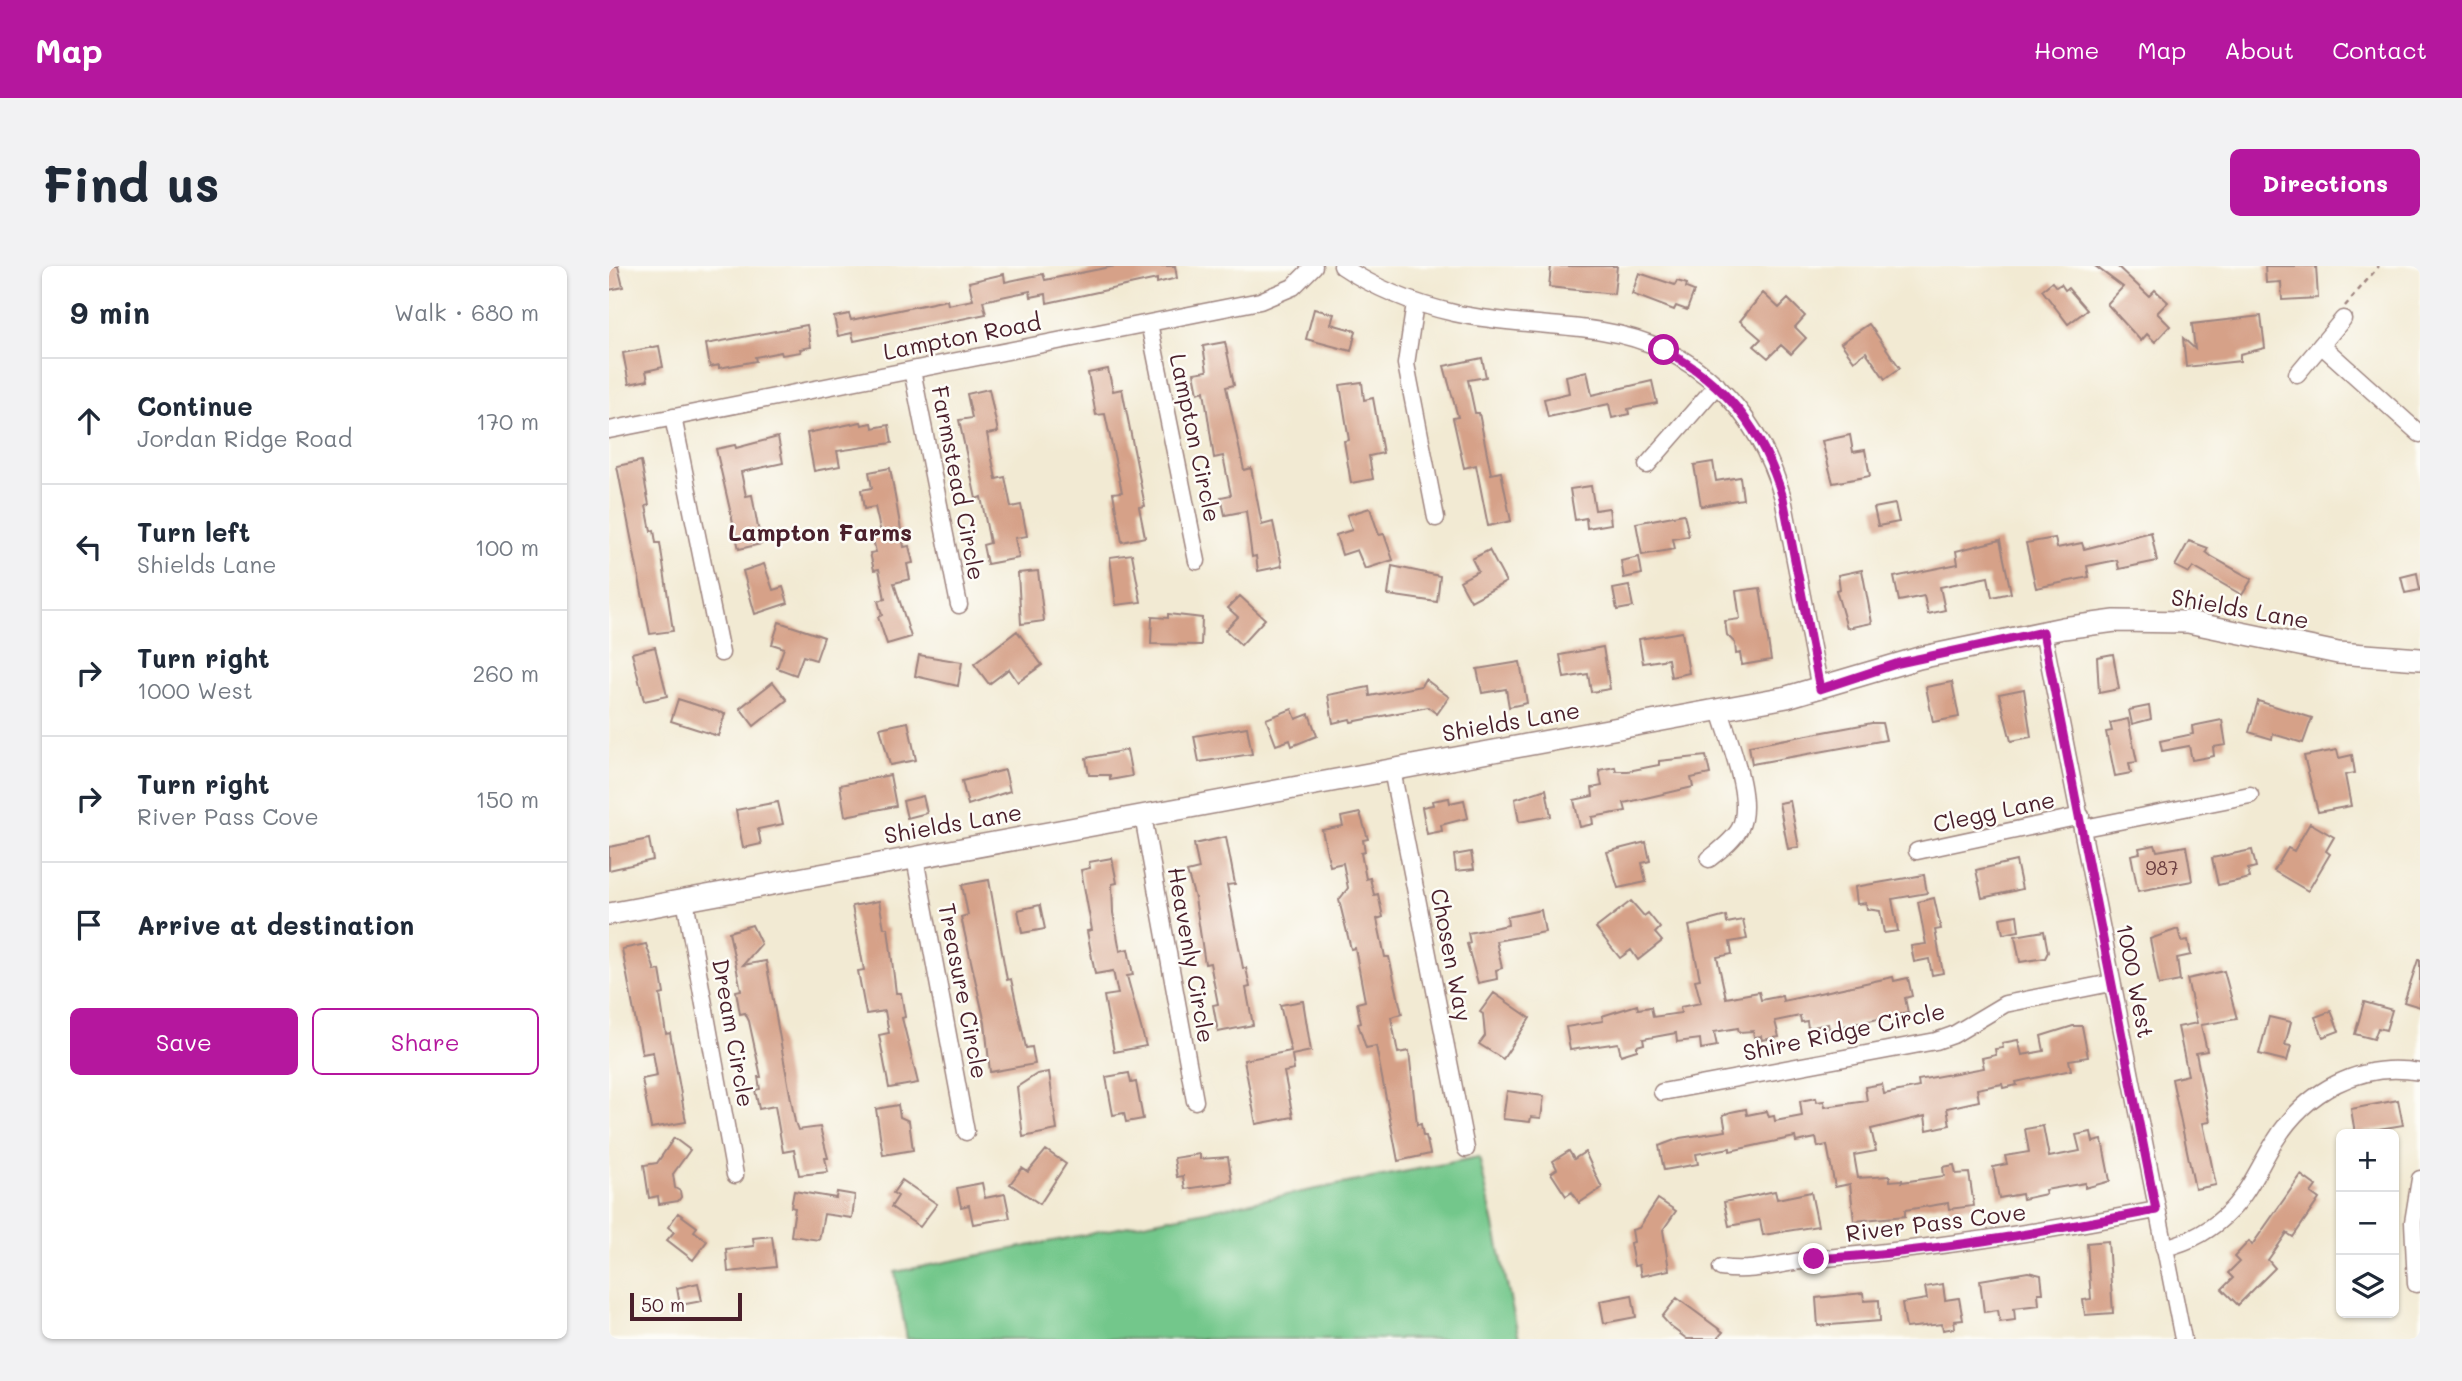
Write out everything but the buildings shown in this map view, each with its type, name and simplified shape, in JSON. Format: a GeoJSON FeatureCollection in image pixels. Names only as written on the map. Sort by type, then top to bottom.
{"type":"FeatureCollection","features":[{"type":"Feature","properties":{"kind":"main road","name":"Shields Lane"},"geometry":{"type":"LineString","coordinates":[[609,915],[1720,710],[1820,689],[1899,663],[2043,632],[2115,621],[2165,620],[2214,626],[2338,653],[2420,659]]}},
{"type":"Feature","properties":{"kind":"street","name":"Lampton Road"},"geometry":{"type":"LineString","coordinates":[[609,430],[1277,296],[1293,287],[1314,266]]}},
{"type":"Feature","properties":{"kind":"street"},"geometry":{"type":"LineString","coordinates":[[1342,266],[1415,303],[1455,313],[1604,331],[1635,339],[1692,365],[1717,385],[1746,416],[1775,468],[1820,689]]}},
{"type":"Feature","properties":{"kind":"street"},"geometry":{"type":"LineString","coordinates":[[1415,303],[1406,364],[1436,518]]}},
{"type":"Feature","properties":{"kind":"street"},"geometry":{"type":"LineString","coordinates":[[2297,374],[2343,318]]}},
{"type":"Feature","properties":{"kind":"street","name":"Lampton Circle"},"geometry":{"type":"LineString","coordinates":[[1149,323],[1197,561]]}},
{"type":"Feature","properties":{"kind":"street"},"geometry":{"type":"LineString","coordinates":[[2321,345],[2420,434]]}},
{"type":"Feature","properties":{"kind":"street","name":"Farmstead Circle"},"geometry":{"type":"LineString","coordinates":[[912,370],[959,605]]}},
{"type":"Feature","properties":{"kind":"street"},"geometry":{"type":"LineString","coordinates":[[1647,465],[1717,385]]}},
{"type":"Feature","properties":{"kind":"street"},"geometry":{"type":"LineString","coordinates":[[673,417],[721,653]]}},
{"type":"Feature","properties":{"kind":"street","name":"1000 West"},"geometry":{"type":"LineString","coordinates":[[2043,632],[2183,1339]]}},
{"type":"Feature","properties":{"kind":"street"},"geometry":{"type":"LineString","coordinates":[[1709,859],[1733,838],[1744,816],[1740,779],[1720,710]]}},
{"type":"Feature","properties":{"kind":"street","name":"Chosen Way"},"geometry":{"type":"LineString","coordinates":[[1392,770],[1466,1149]]}},
{"type":"Feature","properties":{"kind":"street","name":"Clegg Lane"},"geometry":{"type":"LineString","coordinates":[[1917,851],[2250,795]]}},
{"type":"Feature","properties":{"kind":"street","name":"Heavenly Circle"},"geometry":{"type":"LineString","coordinates":[[1143,816],[1195,1101]]}},
{"type":"Feature","properties":{"kind":"street","name":"Treasure Circle"},"geometry":{"type":"LineString","coordinates":[[915,858],[966,1132]]}},
{"type":"Feature","properties":{"kind":"street","name":"Dream Circle"},"geometry":{"type":"LineString","coordinates":[[685,900],[735,1175]]}},
{"type":"Feature","properties":{"kind":"street","name":"Shire Ridge Circle"},"geometry":{"type":"LineString","coordinates":[[1662,1092],[1945,1038],[2005,1004],[2111,983]]}},
{"type":"Feature","properties":{"kind":"street"},"geometry":{"type":"LineString","coordinates":[[2164,1248],[2194,1239],[2222,1220],[2240,1198],[2290,1119],[2322,1090],[2368,1072],[2420,1072]]}},
{"type":"Feature","properties":{"kind":"street"},"geometry":{"type":"LineString","coordinates":[[2416,1284],[2413,1222],[2420,1179]]}},
{"type":"Feature","properties":{"kind":"street","name":"River Pass Cove"},"geometry":{"type":"LineString","coordinates":[[1721,1268],[1754,1271],[1814,1259],[1959,1245],[2156,1210]]}},
{"type":"Feature","properties":{"kind":"path"},"geometry":{"type":"LineString","coordinates":[[2343,318],[2345,304],[2379,266]]}},
{"type":"Feature","properties":{"kind":"green space"},"geometry":{"type":"Polygon","coordinates":[[[1479,1157],[1519,1339],[907,1339],[895,1272],[1479,1157]]]}},
{"type":"Feature","properties":{"kind":"district","name":"Lampton Farms"},"geometry":{"type":"Point","coordinates":[820,533]}},
{"type":"Feature","properties":{"kind":"route"},"geometry":{"type":"LineString","coordinates":[[1664,350],[1692,365],[1717,385],[1746,416],[1775,468],[1820,689],[1879,668],[2043,632],[2156,1210],[2030,1235],[1889,1253],[1814,1259]]}}]}
